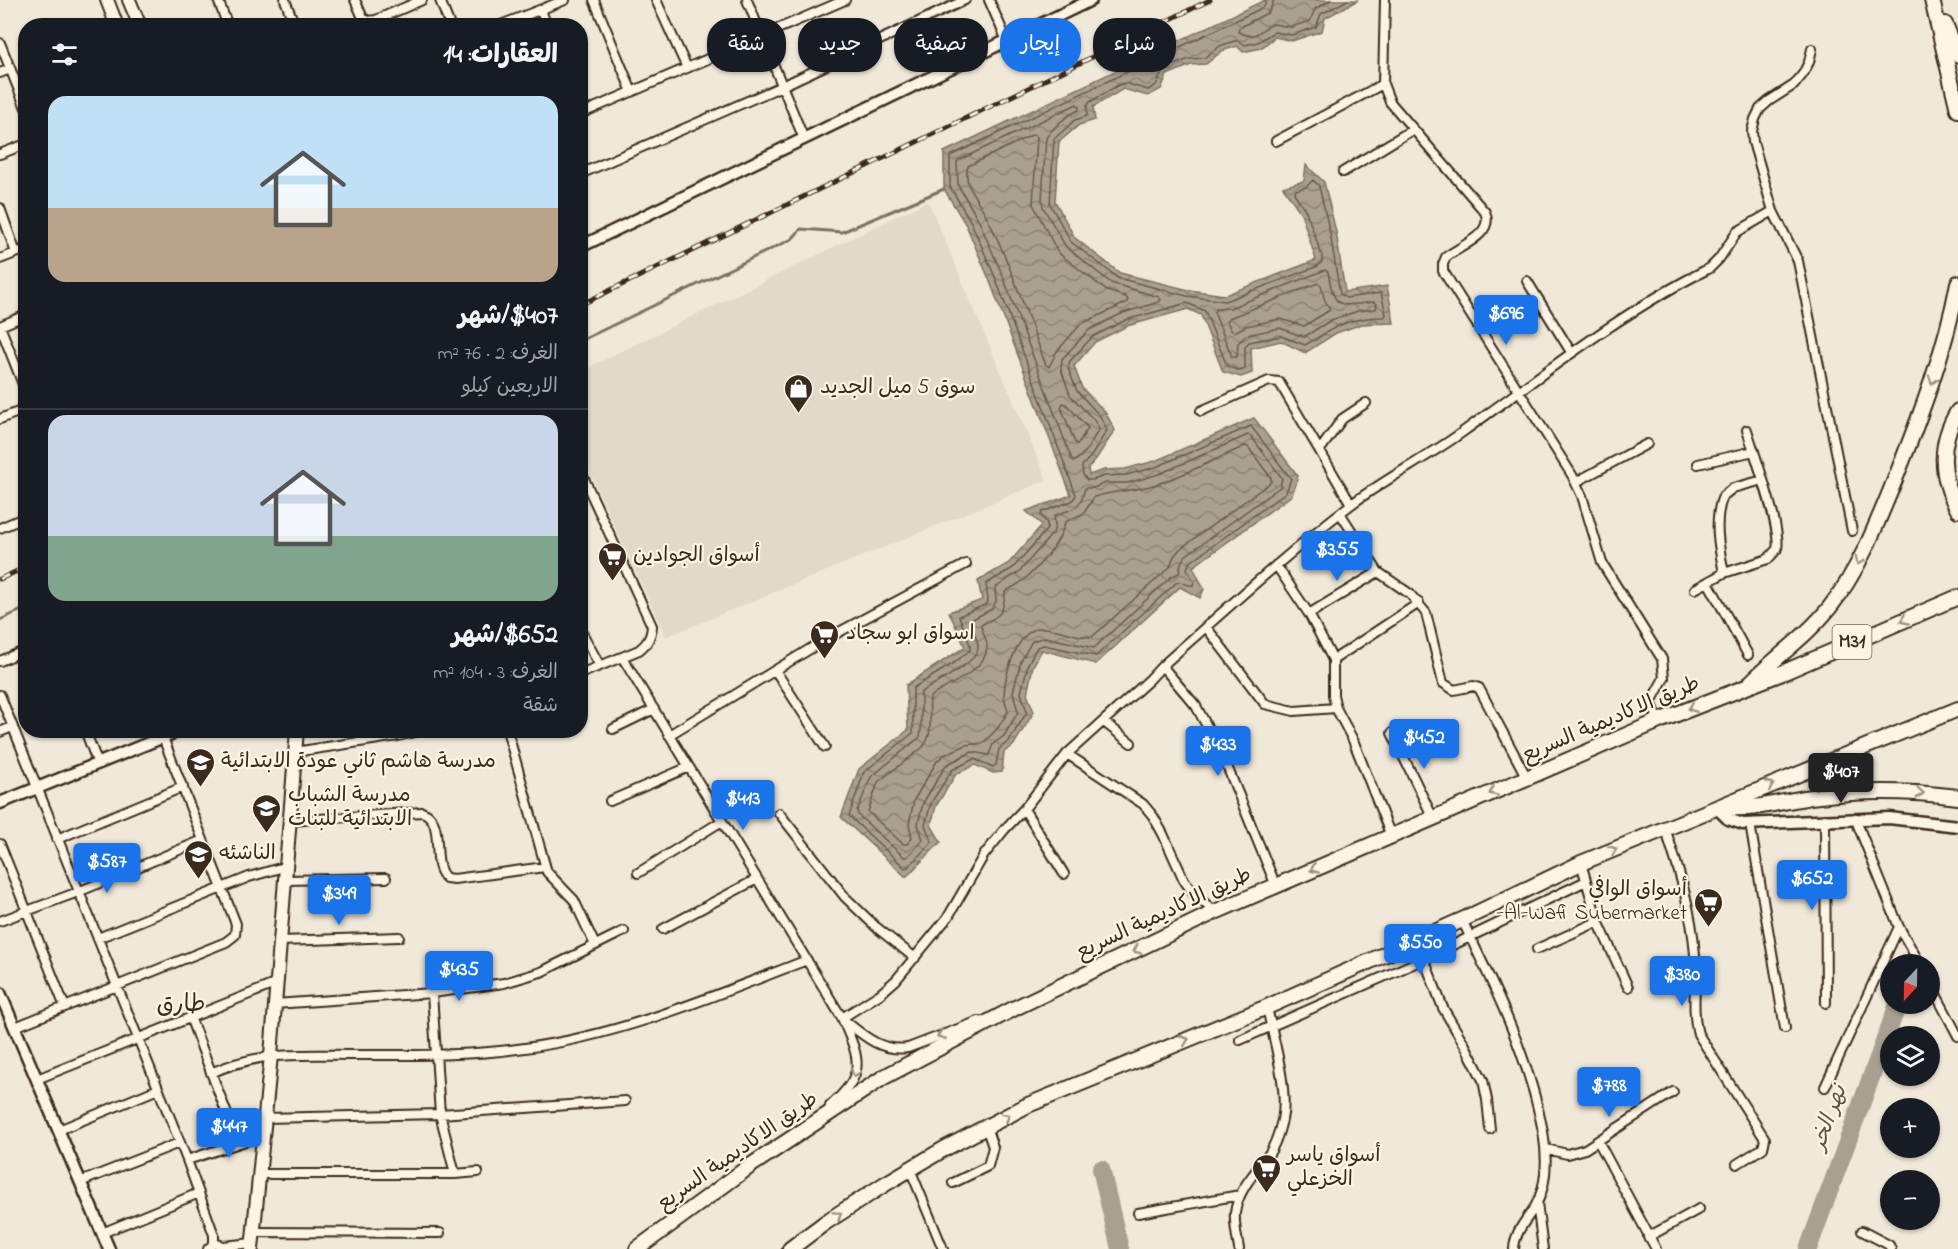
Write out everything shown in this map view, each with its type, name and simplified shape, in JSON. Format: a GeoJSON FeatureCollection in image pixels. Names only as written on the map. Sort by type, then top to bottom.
{"type":"FeatureCollection","features":[{"type":"Feature","properties":{"kind":"highway"},"geometry":{"type":"LineString","coordinates":[[1933,0],[1958,55]]}},
{"type":"Feature","properties":{"kind":"highway"},"geometry":{"type":"LineString","coordinates":[[1933,0],[1958,110]]}},
{"type":"Feature","properties":{"kind":"highway"},"geometry":{"type":"LineString","coordinates":[[1746,687],[1820,620],[1839,595],[1859,562],[1890,492],[1928,394],[1944,344],[1958,283]]}},
{"type":"Feature","properties":{"kind":"highway"},"geometry":{"type":"LineString","coordinates":[[1958,411],[1945,439],[1943,466],[1950,495],[1958,510]]}},
{"type":"Feature","properties":{"kind":"highway","name":"M31"},"geometry":{"type":"LineString","coordinates":[[1746,687],[1958,597]]}},
{"type":"Feature","properties":{"kind":"highway","name":"طريق الاكاديمية السريع"},"geometry":{"type":"LineString","coordinates":[[637,1249],[750,1166],[884,1077],[1015,1008],[1215,912],[1659,721],[1746,687]]}},
{"type":"Feature","properties":{"kind":"highway"},"geometry":{"type":"LineString","coordinates":[[790,1249],[855,1203],[910,1169],[1028,1105],[1267,1007],[1462,920],[1581,863],[1958,709]]}},
{"type":"Feature","properties":{"kind":"highway"},"geometry":{"type":"LineString","coordinates":[[1716,807],[1754,808],[1794,799],[1852,793],[1916,793],[1958,797]]}},
{"type":"Feature","properties":{"kind":"main road"},"geometry":{"type":"LineString","coordinates":[[107,0],[114,18]]}},
{"type":"Feature","properties":{"kind":"main road"},"geometry":{"type":"LineString","coordinates":[[129,0],[137,18]]}},
{"type":"Feature","properties":{"kind":"main road"},"geometry":{"type":"LineString","coordinates":[[253,1241],[278,983],[296,738]]}},
{"type":"Feature","properties":{"kind":"street"},"geometry":{"type":"LineString","coordinates":[[218,0],[225,18]]}},
{"type":"Feature","properties":{"kind":"street"},"geometry":{"type":"LineString","coordinates":[[285,0],[292,18]]}},
{"type":"Feature","properties":{"kind":"street"},"geometry":{"type":"LineString","coordinates":[[356,0],[363,18]]}},
{"type":"Feature","properties":{"kind":"street"},"geometry":{"type":"LineString","coordinates":[[387,18],[422,0]]}},
{"type":"Feature","properties":{"kind":"street"},"geometry":{"type":"LineString","coordinates":[[440,0],[447,18]]}},
{"type":"Feature","properties":{"kind":"street"},"geometry":{"type":"LineString","coordinates":[[520,18],[565,0]]}},
{"type":"Feature","properties":{"kind":"street"},"geometry":{"type":"LineString","coordinates":[[594,0],[632,92]]}},
{"type":"Feature","properties":{"kind":"street"},"geometry":{"type":"LineString","coordinates":[[656,0],[687,68]]}},
{"type":"Feature","properties":{"kind":"street"},"geometry":{"type":"LineString","coordinates":[[747,0],[754,18]]}},
{"type":"Feature","properties":{"kind":"street"},"geometry":{"type":"LineString","coordinates":[[786,26],[846,0]]}},
{"type":"Feature","properties":{"kind":"street"},"geometry":{"type":"LineString","coordinates":[[588,171],[782,86],[965,0]]}},
{"type":"Feature","properties":{"kind":"street"},"geometry":{"type":"LineString","coordinates":[[989,0],[1000,25]]}},
{"type":"Feature","properties":{"kind":"street"},"geometry":{"type":"LineString","coordinates":[[1054,18],[1091,0]]}},
{"type":"Feature","properties":{"kind":"street"},"geometry":{"type":"LineString","coordinates":[[1385,0],[1383,84],[1390,102],[1487,215],[1484,230],[1446,257],[1443,268],[1576,482],[1602,563],[1662,659],[1664,678],[1651,702],[1659,721]]}},
{"type":"Feature","properties":{"kind":"street"},"geometry":{"type":"LineString","coordinates":[[542,10],[544,18]]}},
{"type":"Feature","properties":{"kind":"street"},"geometry":{"type":"LineString","coordinates":[[0,44],[18,88]]}},
{"type":"Feature","properties":{"kind":"street"},"geometry":{"type":"LineString","coordinates":[[588,243],[1000,44]]}},
{"type":"Feature","properties":{"kind":"street"},"geometry":{"type":"LineString","coordinates":[[1812,49],[1803,74],[1794,85],[1769,100],[1760,109],[1752,131],[1753,142],[1773,211],[1798,261],[1852,531]]}},
{"type":"Feature","properties":{"kind":"street"},"geometry":{"type":"LineString","coordinates":[[588,110],[707,59]]}},
{"type":"Feature","properties":{"kind":"street"},"geometry":{"type":"LineString","coordinates":[[0,73],[10,69]]}},
{"type":"Feature","properties":{"kind":"street"},"geometry":{"type":"LineString","coordinates":[[776,72],[804,139]]}},
{"type":"Feature","properties":{"kind":"street"},"geometry":{"type":"LineString","coordinates":[[1276,141],[1383,84]]}},
{"type":"Feature","properties":{"kind":"street"},"geometry":{"type":"LineString","coordinates":[[1343,172],[1412,130]]}},
{"type":"Feature","properties":{"kind":"street"},"geometry":{"type":"LineString","coordinates":[[0,154],[18,147]]}},
{"type":"Feature","properties":{"kind":"street"},"geometry":{"type":"LineString","coordinates":[[0,208],[16,253],[0,259]]}},
{"type":"Feature","properties":{"kind":"street"},"geometry":{"type":"LineString","coordinates":[[842,1018],[880,994],[915,958],[948,917],[984,855],[1024,809],[1067,753],[1276,565],[1351,504],[1462,433],[1571,352],[1640,306],[1710,268],[1719,259],[1737,232],[1773,211]]}},
{"type":"Feature","properties":{"kind":"street"},"geometry":{"type":"LineString","coordinates":[[1527,281],[1571,352]]}},
{"type":"Feature","properties":{"kind":"street"},"geometry":{"type":"LineString","coordinates":[[18,318],[0,326],[18,370]]}},
{"type":"Feature","properties":{"kind":"street"},"geometry":{"type":"LineString","coordinates":[[1201,411],[1269,381],[1277,381],[1351,504]]}},
{"type":"Feature","properties":{"kind":"street"},"geometry":{"type":"LineString","coordinates":[[1320,450],[1342,419],[1366,403]]}},
{"type":"Feature","properties":{"kind":"street"},"geometry":{"type":"LineString","coordinates":[[0,419],[18,412]]}},
{"type":"Feature","properties":{"kind":"street"},"geometry":{"type":"LineString","coordinates":[[1695,589],[1724,573],[1768,559],[1777,549],[1778,537],[1747,430]]}},
{"type":"Feature","properties":{"kind":"street"},"geometry":{"type":"LineString","coordinates":[[1576,482],[1647,444]]}},
{"type":"Feature","properties":{"kind":"street"},"geometry":{"type":"LineString","coordinates":[[1698,464],[1754,451]]}},
{"type":"Feature","properties":{"kind":"street"},"geometry":{"type":"LineString","coordinates":[[1724,573],[1719,551],[1720,503],[1723,496],[1733,489],[1763,480]]}},
{"type":"Feature","properties":{"kind":"street"},"geometry":{"type":"LineString","coordinates":[[588,487],[652,626],[652,635],[647,644],[588,671]]}},
{"type":"Feature","properties":{"kind":"street"},"geometry":{"type":"LineString","coordinates":[[1340,513],[1378,572],[1419,603],[1430,625],[1432,644],[1443,683],[1454,690],[1473,686],[1479,688],[1527,778]]}},
{"type":"Feature","properties":{"kind":"street"},"geometry":{"type":"LineString","coordinates":[[0,528],[18,521]]}},
{"type":"Feature","properties":{"kind":"street"},"geometry":{"type":"LineString","coordinates":[[669,735],[828,638],[966,564]]}},
{"type":"Feature","properties":{"kind":"street"},"geometry":{"type":"LineString","coordinates":[[1276,565],[1309,614],[1333,660],[1335,708],[1353,740],[1391,836]]}},
{"type":"Feature","properties":{"kind":"street"},"geometry":{"type":"LineString","coordinates":[[1309,614],[1378,572]]}},
{"type":"Feature","properties":{"kind":"street"},"geometry":{"type":"LineString","coordinates":[[1708,582],[1748,655]]}},
{"type":"Feature","properties":{"kind":"street"},"geometry":{"type":"LineString","coordinates":[[1333,660],[1419,603]]}},
{"type":"Feature","properties":{"kind":"street"},"geometry":{"type":"LineString","coordinates":[[1206,627],[1265,704],[1294,711],[1335,708]]}},
{"type":"Feature","properties":{"kind":"street"},"geometry":{"type":"LineString","coordinates":[[588,644],[600,666]]}},
{"type":"Feature","properties":{"kind":"street"},"geometry":{"type":"LineString","coordinates":[[0,661],[18,653]]}},
{"type":"Feature","properties":{"kind":"street"},"geometry":{"type":"LineString","coordinates":[[622,657],[842,1018],[856,1053],[858,1063],[856,1072],[844,1094],[801,1131]]}},
{"type":"Feature","properties":{"kind":"street"},"geometry":{"type":"LineString","coordinates":[[1162,666],[1196,706],[1222,754],[1276,886]]}},
{"type":"Feature","properties":{"kind":"street"},"geometry":{"type":"LineString","coordinates":[[775,670],[825,747]]}},
{"type":"Feature","properties":{"kind":"street"},"geometry":{"type":"LineString","coordinates":[[0,695],[187,1160],[214,1235],[211,1246],[253,1241],[440,1233]]}},
{"type":"Feature","properties":{"kind":"street"},"geometry":{"type":"LineString","coordinates":[[613,729],[654,709]]}},
{"type":"Feature","properties":{"kind":"street"},"geometry":{"type":"LineString","coordinates":[[1104,722],[1131,743]]}},
{"type":"Feature","properties":{"kind":"street"},"geometry":{"type":"LineString","coordinates":[[0,732],[12,727]]}},
{"type":"Feature","properties":{"kind":"street"},"geometry":{"type":"LineString","coordinates":[[1392,733],[1434,818]]}},
{"type":"Feature","properties":{"kind":"street"},"geometry":{"type":"LineString","coordinates":[[88,738],[98,764]]}},
{"type":"Feature","properties":{"kind":"street"},"geometry":{"type":"LineString","coordinates":[[0,803],[98,764],[153,738]]}},
{"type":"Feature","properties":{"kind":"street"},"geometry":{"type":"LineString","coordinates":[[15,1027],[116,988],[232,939],[237,930],[163,738]]}},
{"type":"Feature","properties":{"kind":"street"},"geometry":{"type":"LineString","coordinates":[[295,752],[385,738]]}},
{"type":"Feature","properties":{"kind":"street"},"geometry":{"type":"LineString","coordinates":[[509,738],[545,867],[551,877],[574,900],[595,945]]}},
{"type":"Feature","properties":{"kind":"street"},"geometry":{"type":"LineString","coordinates":[[1067,753],[1143,804],[1163,834],[1184,880],[1193,893],[1215,912]]}},
{"type":"Feature","properties":{"kind":"street"},"geometry":{"type":"LineString","coordinates":[[610,801],[689,767]]}},
{"type":"Feature","properties":{"kind":"street"},"geometry":{"type":"LineString","coordinates":[[57,839],[183,787]]}},
{"type":"Feature","properties":{"kind":"street"},"geometry":{"type":"LineString","coordinates":[[1716,807],[1728,819],[1750,824],[1855,818],[1906,819],[1958,826]]}},
{"type":"Feature","properties":{"kind":"street"},"geometry":{"type":"LineString","coordinates":[[1024,809],[1064,874]]}},
{"type":"Feature","properties":{"kind":"street"},"geometry":{"type":"LineString","coordinates":[[290,821],[422,812],[427,813],[433,820],[440,868],[446,878],[545,867]]}},
{"type":"Feature","properties":{"kind":"street"},"geometry":{"type":"LineString","coordinates":[[779,813],[845,897],[876,927],[915,958]]}},
{"type":"Feature","properties":{"kind":"street"},"geometry":{"type":"LineString","coordinates":[[1855,818],[1899,927],[1914,954]]}},
{"type":"Feature","properties":{"kind":"street"},"geometry":{"type":"LineString","coordinates":[[1825,819],[1826,1002]]}},
{"type":"Feature","properties":{"kind":"street"},"geometry":{"type":"LineString","coordinates":[[638,873],[722,821]]}},
{"type":"Feature","properties":{"kind":"street"},"geometry":{"type":"LineString","coordinates":[[1750,824],[1785,1028]]}},
{"type":"Feature","properties":{"kind":"street"},"geometry":{"type":"LineString","coordinates":[[1665,828],[1685,888],[1695,956],[1695,1015],[1698,1034],[1765,1139],[1763,1148],[1737,1164]]}},
{"type":"Feature","properties":{"kind":"street"},"geometry":{"type":"LineString","coordinates":[[0,921],[78,892],[203,840]]}},
{"type":"Feature","properties":{"kind":"street"},"geometry":{"type":"LineString","coordinates":[[0,844],[65,1007]]}},
{"type":"Feature","properties":{"kind":"street"},"geometry":{"type":"LineString","coordinates":[[1581,863],[1596,919],[1628,987]]}},
{"type":"Feature","properties":{"kind":"street"},"geometry":{"type":"LineString","coordinates":[[98,938],[259,873],[287,866]]}},
{"type":"Feature","properties":{"kind":"street"},"geometry":{"type":"LineString","coordinates":[[286,880],[386,878]]}},
{"type":"Feature","properties":{"kind":"street"},"geometry":{"type":"LineString","coordinates":[[663,929],[757,879]]}},
{"type":"Feature","properties":{"kind":"street"},"geometry":{"type":"LineString","coordinates":[[1239,1040],[1424,959],[1586,881]]}},
{"type":"Feature","properties":{"kind":"street"},"geometry":{"type":"LineString","coordinates":[[1537,949],[1592,926],[1596,919]]}},
{"type":"Feature","properties":{"kind":"street"},"geometry":{"type":"LineString","coordinates":[[1462,920],[1523,1053],[1543,1125],[1546,1149],[1543,1187],[1537,1203],[1519,1229],[1514,1249]]}},
{"type":"Feature","properties":{"kind":"street"},"geometry":{"type":"LineString","coordinates":[[1825,1087],[1899,927]]}},
{"type":"Feature","properties":{"kind":"street"},"geometry":{"type":"LineString","coordinates":[[275,1004],[432,993],[517,980],[541,972],[624,931]]}},
{"type":"Feature","properties":{"kind":"street"},"geometry":{"type":"LineString","coordinates":[[280,941],[399,937]]}},
{"type":"Feature","properties":{"kind":"street"},"geometry":{"type":"LineString","coordinates":[[1424,959],[1443,1008],[1483,1080],[1490,1129]]}},
{"type":"Feature","properties":{"kind":"street"},"geometry":{"type":"LineString","coordinates":[[210,1073],[240,1062],[271,1055],[435,1055],[567,1042],[666,1014],[807,960]]}},
{"type":"Feature","properties":{"kind":"street"},"geometry":{"type":"LineString","coordinates":[[37,1079],[278,983]]}},
{"type":"Feature","properties":{"kind":"street"},"geometry":{"type":"LineString","coordinates":[[0,993],[109,1249]]}},
{"type":"Feature","properties":{"kind":"street"},"geometry":{"type":"LineString","coordinates":[[432,993],[440,1114],[454,1174]]}},
{"type":"Feature","properties":{"kind":"street"},"geometry":{"type":"LineString","coordinates":[[1940,1002],[1958,1036]]}},
{"type":"Feature","properties":{"kind":"street"},"geometry":{"type":"LineString","coordinates":[[1239,1249],[1235,1212],[1240,1195],[1251,1176],[1268,1156],[1278,1137],[1283,1116],[1284,1095],[1267,1007]]}},
{"type":"Feature","properties":{"kind":"street"},"geometry":{"type":"LineString","coordinates":[[842,1018],[879,1045],[898,1050],[909,1048],[1015,1008]]}},
{"type":"Feature","properties":{"kind":"street"},"geometry":{"type":"LineString","coordinates":[[190,1017],[238,1143]]}},
{"type":"Feature","properties":{"kind":"street"},"geometry":{"type":"LineString","coordinates":[[59,1130],[158,1089]]}},
{"type":"Feature","properties":{"kind":"street"},"geometry":{"type":"LineString","coordinates":[[1546,1149],[1567,1154],[1577,1153],[1673,1092]]}},
{"type":"Feature","properties":{"kind":"street"},"geometry":{"type":"LineString","coordinates":[[266,1118],[440,1114],[625,1101]]}},
{"type":"Feature","properties":{"kind":"street"},"geometry":{"type":"LineString","coordinates":[[953,1183],[988,1166],[993,1147],[986,1127]]}},
{"type":"Feature","properties":{"kind":"street"},"geometry":{"type":"LineString","coordinates":[[187,1160],[264,1135]]}},
{"type":"Feature","properties":{"kind":"street"},"geometry":{"type":"LineString","coordinates":[[1598,1141],[1648,1238],[1656,1249]]}},
{"type":"Feature","properties":{"kind":"street"},"geometry":{"type":"LineString","coordinates":[[80,1182],[180,1143]]}},
{"type":"Feature","properties":{"kind":"street"},"geometry":{"type":"LineString","coordinates":[[910,1169],[943,1249]]}},
{"type":"Feature","properties":{"kind":"street"},"geometry":{"type":"LineString","coordinates":[[260,1174],[478,1172]]}},
{"type":"Feature","properties":{"kind":"street"},"geometry":{"type":"LineString","coordinates":[[102,1233],[199,1193]]}},
{"type":"Feature","properties":{"kind":"street"},"geometry":{"type":"LineString","coordinates":[[1138,1213],[1240,1195]]}},
{"type":"Feature","properties":{"kind":"street"},"geometry":{"type":"LineString","coordinates":[[1537,1203],[1543,1249]]}},
{"type":"Feature","properties":{"kind":"street"},"geometry":{"type":"LineString","coordinates":[[1648,1238],[1698,1209]]}},
{"type":"Feature","properties":{"kind":"street"},"geometry":{"type":"LineString","coordinates":[[1862,1231],[1889,1245],[1891,1249]]}},
{"type":"Feature","properties":{"kind":"shaded area","name":"سوق 5 ميل الجديد"},"geometry":{"type":"Polygon","coordinates":[[[928,201],[1047,480],[666,637],[588,469],[588,368],[928,201]]]}},
{"type":"Feature","properties":{"kind":"water"},"geometry":{"type":"Polygon","coordinates":[[[1265,0],[1358,0],[1325,18],[1322,31],[1292,41],[1275,37],[1261,48],[1243,52],[1237,46],[1222,51],[1206,64],[1191,65],[1176,71],[1176,42],[1265,0]]]}},
{"type":"Feature","properties":{"kind":"water"},"geometry":{"type":"Polygon","coordinates":[[[1113,72],[1174,72],[1167,75],[1161,89],[1148,96],[1123,89],[1093,107],[1095,120],[1079,125],[1059,142],[1055,201],[1075,238],[1120,273],[1189,290],[1225,295],[1316,260],[1301,213],[1283,187],[1304,181],[1306,165],[1324,182],[1336,232],[1345,292],[1387,286],[1394,323],[1362,324],[1336,333],[1305,353],[1281,341],[1251,348],[1252,373],[1241,377],[1223,372],[1201,315],[1188,309],[1127,326],[1095,342],[1074,366],[1082,388],[1105,412],[1115,430],[1088,468],[1089,475],[1155,461],[1254,418],[1298,476],[1292,495],[1193,567],[1204,589],[1200,598],[1180,587],[1096,664],[1042,650],[1033,666],[1027,694],[1034,712],[1013,746],[1004,752],[1002,772],[993,773],[975,765],[956,774],[936,806],[931,825],[941,842],[906,877],[841,817],[859,769],[908,730],[906,685],[965,647],[949,612],[982,600],[978,581],[1009,563],[1042,525],[1026,511],[1071,495],[989,279],[966,225],[944,189],[944,152],[1113,72]]]}},
{"type":"Feature","properties":{"kind":"waterway"},"geometry":{"type":"LineString","coordinates":[[588,337],[792,239],[801,229],[842,232],[944,189]]}},
{"type":"Feature","properties":{"kind":"waterway"},"geometry":{"type":"LineString","coordinates":[[0,620],[18,612]]}},
{"type":"Feature","properties":{"kind":"waterway","name":"نهر الخر"},"geometry":{"type":"LineString","coordinates":[[1808,1249],[1894,1014]]}},
{"type":"Feature","properties":{"kind":"waterway"},"geometry":{"type":"LineString","coordinates":[[1101,1169],[1120,1249]]}},
{"type":"Feature","properties":{"kind":"railway"},"geometry":{"type":"LineString","coordinates":[[588,301],[1210,0]]}},
{"type":"Feature","properties":{"kind":"railway"},"geometry":{"type":"LineString","coordinates":[[0,579],[18,571]]}},
{"type":"Feature","properties":{"kind":"place","name":"سوق 5 ميل الجديد"},"geometry":{"type":"Point","coordinates":[799,414]}},
{"type":"Feature","properties":{"kind":"place","name":"أسواق الجوادين"},"geometry":{"type":"Point","coordinates":[612,582]}},
{"type":"Feature","properties":{"kind":"place","name":"اسواق ابو سجاد"},"geometry":{"type":"Point","coordinates":[825,660]}},
{"type":"Feature","properties":{"kind":"place","name":"مدرسة هاشم ثاني عودة الابتدائية"},"geometry":{"type":"Point","coordinates":[200,788]}},
{"type":"Feature","properties":{"kind":"place","name":"مدرسة الشباب الابتدائية للبنات"},"geometry":{"type":"Point","coordinates":[267,834]}},
{"type":"Feature","properties":{"kind":"place","name":"الناشئه"},"geometry":{"type":"Point","coordinates":[198,880]}},
{"type":"Feature","properties":{"kind":"place","name":"أسواق الوافي -Al-Wafi Subermarket"},"geometry":{"type":"Point","coordinates":[1708,928]}},
{"type":"Feature","properties":{"kind":"place","name":"أسواق ياسر الخزعلي"},"geometry":{"type":"Point","coordinates":[1266,1194]}},
{"type":"Feature","properties":{"kind":"district","name":"طارق"},"geometry":{"type":"Point","coordinates":[181,1005]}}]}
